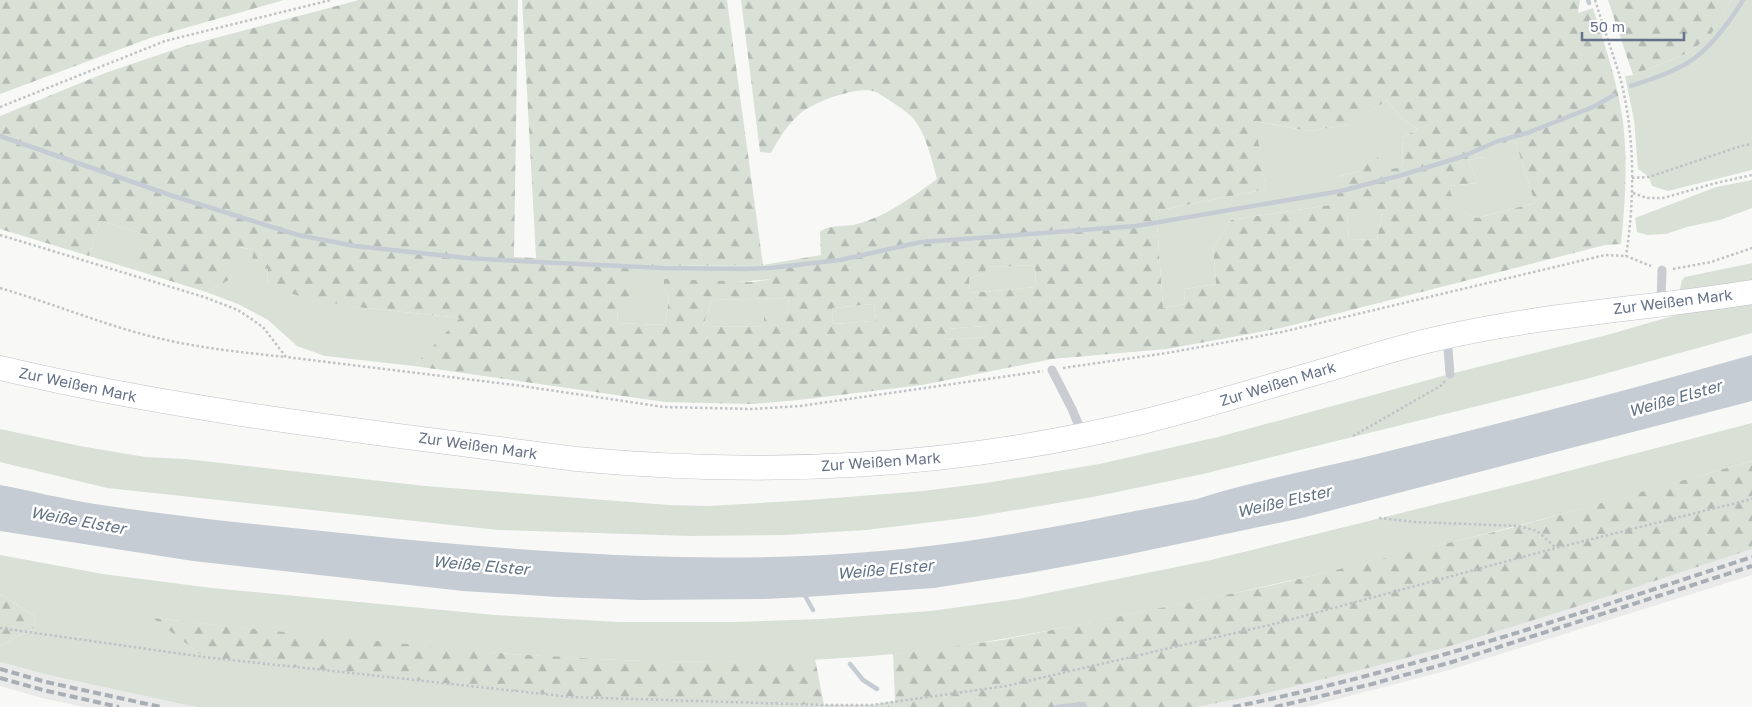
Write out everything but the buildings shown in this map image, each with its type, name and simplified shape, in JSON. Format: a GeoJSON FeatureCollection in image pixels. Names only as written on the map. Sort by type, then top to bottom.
{"type":"FeatureCollection","features":[{"type":"Feature","properties":{"kind":"main road","name":"Zur Weißen Mark"},"geometry":{"type":"LineString","coordinates":[[0,368],[150,400],[576,459],[645,466],[708,468],[837,466],[965,455],[1083,436],[1212,404],[1375,355],[1447,336],[1558,316],[1752,292]]}},
{"type":"Feature","properties":{"kind":"lane"},"geometry":{"type":"LineString","coordinates":[[1661,304],[1662,270]]}},
{"type":"Feature","properties":{"kind":"lane"},"geometry":{"type":"LineString","coordinates":[[1447,336],[1450,374]]}},
{"type":"Feature","properties":{"kind":"lane"},"geometry":{"type":"LineString","coordinates":[[1052,370],[1072,409],[1083,436]]}},
{"type":"Feature","properties":{"kind":"path"},"geometry":{"type":"LineString","coordinates":[[0,107],[165,41],[331,0]]}},
{"type":"Feature","properties":{"kind":"path"},"geometry":{"type":"LineString","coordinates":[[1595,0],[1620,78],[1628,123],[1633,193],[1626,256]]}},
{"type":"Feature","properties":{"kind":"path"},"geometry":{"type":"LineString","coordinates":[[1632,178],[1649,177],[1752,144]]}},
{"type":"Feature","properties":{"kind":"path"},"geometry":{"type":"LineString","coordinates":[[1633,193],[1647,198],[1663,198],[1752,176]]}},
{"type":"Feature","properties":{"kind":"path"},"geometry":{"type":"LineString","coordinates":[[0,234],[204,297],[238,310],[263,327],[286,357]]}},
{"type":"Feature","properties":{"kind":"path"},"geometry":{"type":"LineString","coordinates":[[0,288],[31,297],[98,322],[145,335],[205,348],[515,385],[664,407],[752,409],[800,406],[1167,353],[1282,332],[1605,255],[1626,256],[1662,270],[1711,262],[1752,248]]}},
{"type":"Feature","properties":{"kind":"path"},"geometry":{"type":"LineString","coordinates":[[1354,436],[1442,385],[1450,374]]}},
{"type":"Feature","properties":{"kind":"path"},"geometry":{"type":"LineString","coordinates":[[0,628],[204,656],[571,697],[872,705],[1006,686],[1278,623],[1556,548],[1752,499]]}},
{"type":"Feature","properties":{"kind":"path"},"geometry":{"type":"LineString","coordinates":[[1379,518],[1415,522],[1519,526],[1537,531],[1556,548]]}},
{"type":"Feature","properties":{"kind":"shaded area"},"geometry":{"type":"Polygon","coordinates":[[[1752,549],[1752,575],[1453,669],[1307,707],[1197,707],[1263,694],[1594,601],[1752,549]]]}},
{"type":"Feature","properties":{"kind":"shaded area"},"geometry":{"type":"Polygon","coordinates":[[[0,662],[48,675],[196,707],[84,707],[42,698],[0,686],[0,662]]]}},
{"type":"Feature","properties":{"kind":"green space"},"geometry":{"type":"Polygon","coordinates":[[[0,0],[284,0],[153,37],[0,94],[0,0]]]}},
{"type":"Feature","properties":{"kind":"green space"},"geometry":{"type":"Polygon","coordinates":[[[359,0],[518,0],[514,257],[536,258],[522,0],[727,0],[763,265],[821,255],[820,232],[824,229],[868,221],[909,199],[937,179],[927,146],[916,122],[911,116],[876,92],[868,90],[837,96],[807,109],[796,117],[771,153],[760,152],[741,0],[1580,0],[1578,13],[1593,8],[1611,65],[1621,107],[1625,137],[1626,168],[1621,244],[1605,245],[1281,328],[1167,349],[1052,359],[922,385],[799,400],[752,404],[665,402],[414,366],[460,318],[356,307],[306,298],[267,286],[268,269],[251,265],[254,250],[239,247],[231,279],[206,292],[135,270],[147,235],[100,221],[89,256],[0,229],[0,116],[105,73],[185,46],[359,0]],[[1387,100],[1350,125],[1308,131],[1255,121],[1266,189],[1156,211],[1163,308],[1185,304],[1184,289],[1216,284],[1213,248],[1231,220],[1337,204],[1337,177],[1359,171],[1358,149],[1377,150],[1380,171],[1403,167],[1402,138],[1418,129],[1402,119],[1387,100]],[[1515,141],[1485,149],[1485,157],[1468,160],[1478,183],[1448,186],[1457,209],[1477,218],[1535,203],[1515,141]],[[1347,213],[1349,239],[1377,240],[1382,213],[1347,213]],[[627,264],[633,274],[632,310],[618,310],[617,323],[665,325],[669,298],[664,288],[664,279],[754,282],[772,279],[763,265],[648,266],[627,264]],[[1035,265],[986,267],[985,274],[969,278],[970,293],[1036,287],[1035,265]],[[789,298],[712,300],[703,326],[764,327],[764,314],[787,313],[789,298]],[[874,304],[832,308],[833,324],[876,321],[874,304]],[[984,326],[947,329],[945,340],[986,337],[984,326]]]}},
{"type":"Feature","properties":{"kind":"green space"},"geometry":{"type":"Polygon","coordinates":[[[1608,0],[1731,0],[1711,34],[1690,52],[1633,75],[1608,0]]]}},
{"type":"Feature","properties":{"kind":"green space"},"geometry":{"type":"Polygon","coordinates":[[[1731,0],[1752,0],[1752,170],[1668,191],[1652,186],[1649,177],[1638,169],[1634,120],[1625,76],[1633,75],[1690,52],[1711,33],[1731,0]]]}},
{"type":"Feature","properties":{"kind":"green space"},"geometry":{"type":"Polygon","coordinates":[[[1387,100],[1402,119],[1418,129],[1402,138],[1403,167],[1380,172],[1359,171],[1337,177],[1337,204],[1231,220],[1213,248],[1216,284],[1184,289],[1185,304],[1163,308],[1156,211],[1266,189],[1254,121],[1308,131],[1349,125],[1387,100]]]}},
{"type":"Feature","properties":{"kind":"green space"},"geometry":{"type":"Polygon","coordinates":[[[1515,141],[1535,203],[1477,218],[1456,209],[1448,186],[1478,183],[1468,160],[1485,157],[1484,149],[1515,141]]]}},
{"type":"Feature","properties":{"kind":"green space"},"geometry":{"type":"Polygon","coordinates":[[[1752,180],[1752,208],[1720,220],[1687,227],[1666,234],[1647,235],[1637,232],[1635,218],[1716,187],[1752,180]]]}},
{"type":"Feature","properties":{"kind":"green space"},"geometry":{"type":"Polygon","coordinates":[[[1382,212],[1377,240],[1349,239],[1347,213],[1382,212]]]}},
{"type":"Feature","properties":{"kind":"green space"},"geometry":{"type":"Polygon","coordinates":[[[100,221],[148,235],[135,270],[89,256],[100,221]]]}},
{"type":"Feature","properties":{"kind":"green space"},"geometry":{"type":"Polygon","coordinates":[[[238,247],[254,250],[268,269],[267,285],[356,307],[461,318],[414,366],[325,356],[297,346],[268,320],[238,304],[206,292],[231,279],[238,247]]]}},
{"type":"Feature","properties":{"kind":"green space"},"geometry":{"type":"Polygon","coordinates":[[[1752,263],[1752,283],[1682,291],[1680,289],[1682,280],[1685,277],[1752,263]]]}},
{"type":"Feature","properties":{"kind":"green space"},"geometry":{"type":"Polygon","coordinates":[[[627,264],[648,266],[763,265],[773,279],[664,288],[669,297],[665,325],[617,323],[618,309],[632,310],[627,264]]]}},
{"type":"Feature","properties":{"kind":"green space"},"geometry":{"type":"Polygon","coordinates":[[[1035,265],[1036,287],[970,293],[969,278],[985,274],[985,267],[1035,265]]]}},
{"type":"Feature","properties":{"kind":"green space"},"geometry":{"type":"Polygon","coordinates":[[[789,298],[787,314],[764,327],[703,326],[712,300],[789,298]]]}},
{"type":"Feature","properties":{"kind":"green space"},"geometry":{"type":"Polygon","coordinates":[[[1752,300],[1752,333],[1586,379],[1203,474],[1093,497],[974,517],[866,530],[786,535],[691,536],[498,530],[107,488],[0,462],[0,429],[80,446],[145,457],[186,459],[425,486],[669,505],[708,506],[923,491],[986,483],[1099,464],[1218,437],[1450,374],[1607,335],[1690,311],[1752,300]]]}},
{"type":"Feature","properties":{"kind":"green space"},"geometry":{"type":"Polygon","coordinates":[[[874,304],[876,321],[833,324],[832,308],[874,304]]]}},
{"type":"Feature","properties":{"kind":"green space"},"geometry":{"type":"Polygon","coordinates":[[[985,326],[986,337],[945,340],[947,329],[985,326]]]}},
{"type":"Feature","properties":{"kind":"green space"},"geometry":{"type":"Polygon","coordinates":[[[1752,423],[1752,461],[1605,502],[1342,569],[1031,634],[928,650],[802,660],[709,662],[617,660],[431,647],[154,618],[204,657],[571,697],[824,705],[872,705],[895,701],[887,707],[196,707],[48,675],[0,662],[0,646],[34,628],[36,617],[0,594],[0,555],[103,574],[212,588],[495,615],[619,622],[734,622],[822,619],[930,611],[1018,599],[1211,560],[1522,483],[1752,423]]]}},
{"type":"Feature","properties":{"kind":"green space"},"geometry":{"type":"Polygon","coordinates":[[[1752,461],[1752,549],[1447,647],[1263,694],[1197,707],[887,707],[895,701],[893,654],[1002,640],[1269,586],[1519,526],[1752,461]]]}},
{"type":"Feature","properties":{"kind":"green space"},"geometry":{"type":"Polygon","coordinates":[[[0,594],[36,617],[34,628],[0,646],[0,594]]]}},
{"type":"Feature","properties":{"kind":"green space"},"geometry":{"type":"Polygon","coordinates":[[[153,618],[510,654],[618,660],[707,662],[815,659],[824,705],[571,697],[204,657],[153,618]]]}},
{"type":"Feature","properties":{"kind":"water","name":"Weiße Elster"},"geometry":{"type":"Polygon","coordinates":[[[1752,355],[1752,401],[1302,518],[1121,556],[934,588],[764,599],[641,600],[557,597],[463,591],[193,561],[0,531],[0,485],[83,502],[169,514],[390,538],[509,548],[629,556],[748,557],[808,556],[910,548],[1033,530],[1197,499],[1264,480],[1377,454],[1518,418],[1752,355]]]}},
{"type":"Feature","properties":{"kind":"waterway"},"geometry":{"type":"LineString","coordinates":[[1631,86],[1670,72],[1700,54],[1720,32],[1743,0]]}},
{"type":"Feature","properties":{"kind":"waterway"},"geometry":{"type":"LineString","coordinates":[[0,136],[173,196],[298,235],[355,246],[467,258],[663,268],[745,269],[840,260],[921,242],[1136,226],[1341,191],[1464,156],[1498,141],[1527,133],[1593,107],[1614,95]]}},
{"type":"Feature","properties":{"kind":"waterway"},"geometry":{"type":"LineString","coordinates":[[804,594],[813,610]]}},
{"type":"Feature","properties":{"kind":"waterway"},"geometry":{"type":"LineString","coordinates":[[850,664],[863,680],[877,689]]}},
{"type":"Feature","properties":{"kind":"waterway"},"geometry":{"type":"LineString","coordinates":[[1057,707],[1084,704],[1085,707]]}},
{"type":"Feature","properties":{"kind":"railway"},"geometry":{"type":"LineString","coordinates":[[1233,707],[1299,693],[1495,640],[1752,557]]}},
{"type":"Feature","properties":{"kind":"railway"},"geometry":{"type":"LineString","coordinates":[[1275,707],[1372,684],[1452,662],[1752,566]]}},
{"type":"Feature","properties":{"kind":"railway"},"geometry":{"type":"LineString","coordinates":[[0,669],[46,682],[161,707]]}},
{"type":"Feature","properties":{"kind":"railway"},"geometry":{"type":"LineString","coordinates":[[0,678],[119,707]]}}]}
